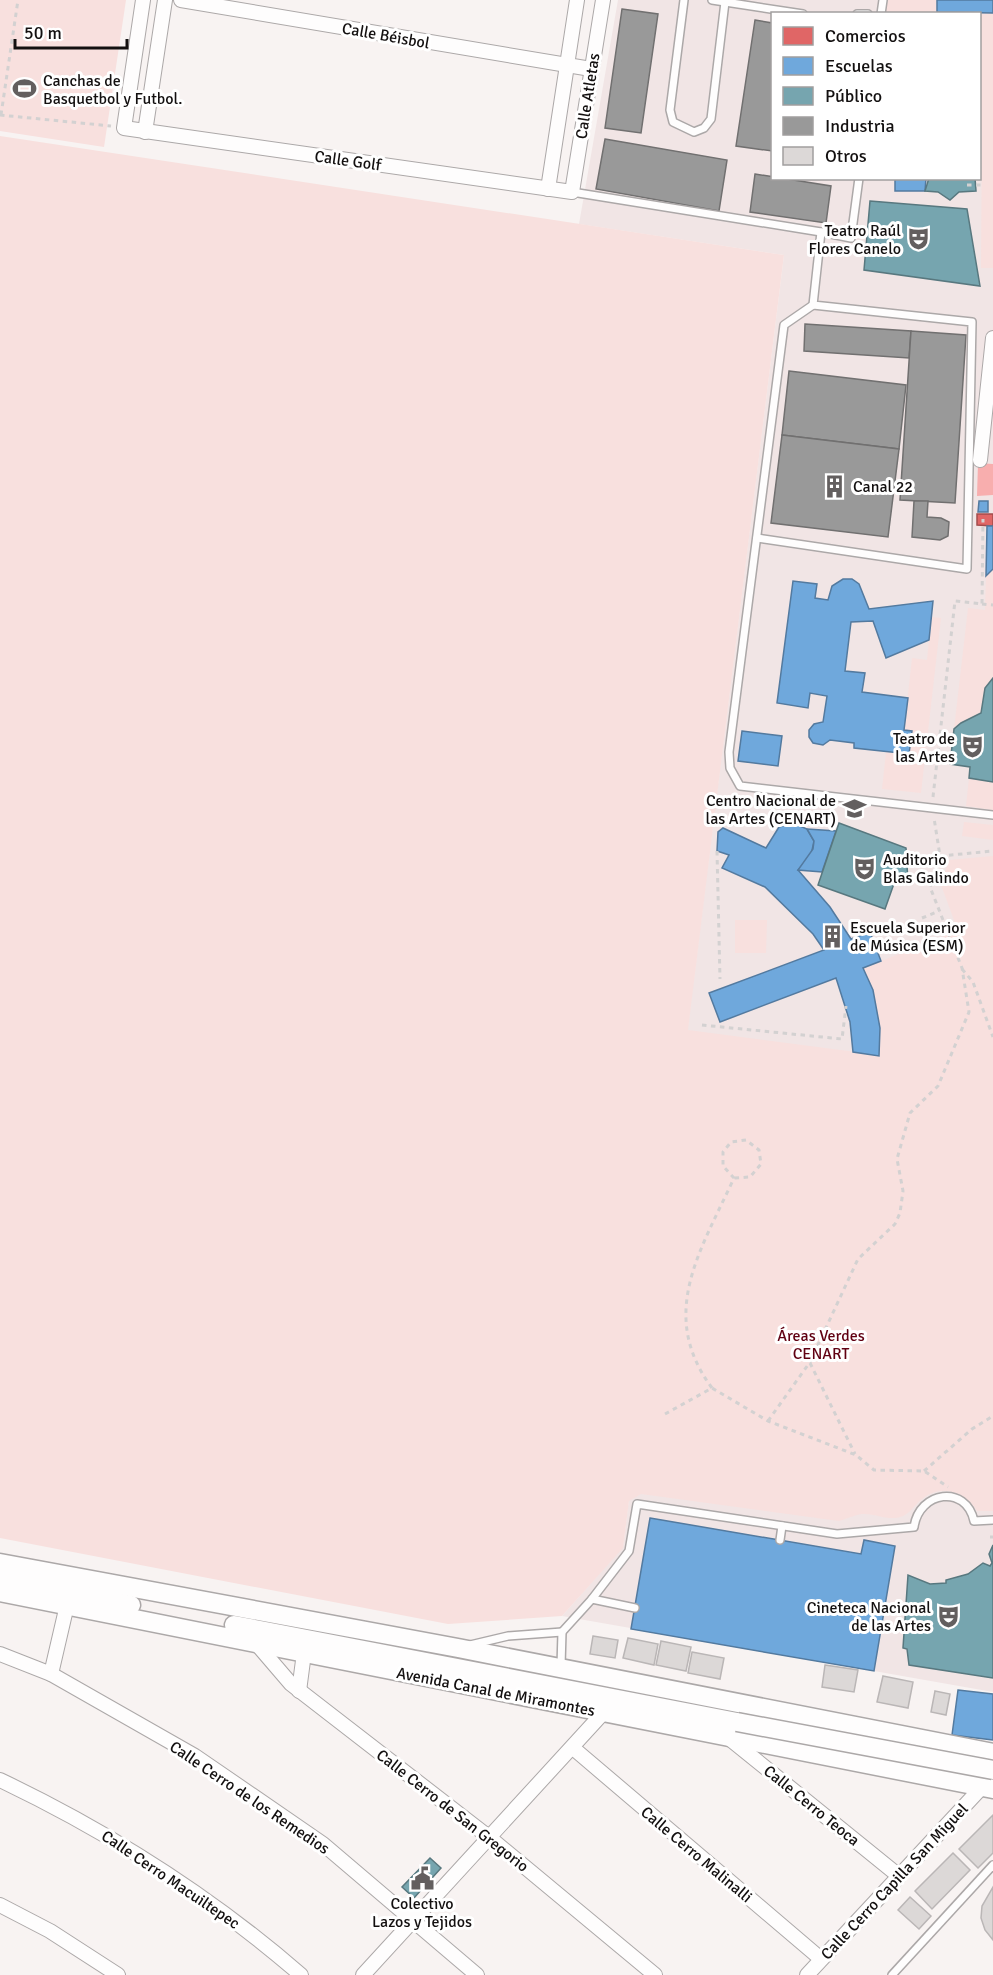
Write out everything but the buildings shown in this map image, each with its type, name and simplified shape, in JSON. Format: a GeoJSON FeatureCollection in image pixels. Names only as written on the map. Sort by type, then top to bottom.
{"type":"FeatureCollection","features":[{"type":"Feature","properties":{"kind":"main road","name":"Avenida Canal de Miramontes"},"geometry":{"type":"LineString","coordinates":[[0,1563],[107,1585],[458,1648],[993,1753]]}},
{"type":"Feature","properties":{"kind":"main road","name":"Avenida Canal de Miramontes"},"geometry":{"type":"LineString","coordinates":[[0,1579],[993,1770]]}},
{"type":"Feature","properties":{"kind":"main road","name":"Avenida Canal de Miramontes"},"geometry":{"type":"LineString","coordinates":[[0,1592],[987,1788]]}},
{"type":"Feature","properties":{"kind":"main road"},"geometry":{"type":"LineString","coordinates":[[519,1680],[573,1705]]}},
{"type":"Feature","properties":{"kind":"main road"},"geometry":{"type":"LineString","coordinates":[[815,1754],[826,1751],[834,1742],[836,1731],[831,1720]]}},
{"type":"Feature","properties":{"kind":"main road"},"geometry":{"type":"LineString","coordinates":[[860,1764],[850,1756],[849,1743],[854,1733],[869,1727]]}},
{"type":"Feature","properties":{"kind":"street"},"geometry":{"type":"LineString","coordinates":[[124,128],[143,0]]}},
{"type":"Feature","properties":{"kind":"street"},"geometry":{"type":"LineString","coordinates":[[145,132],[165,0]]}},
{"type":"Feature","properties":{"kind":"street","name":"Calle Béisbol"},"geometry":{"type":"LineString","coordinates":[[181,0],[591,69]]}},
{"type":"Feature","properties":{"kind":"street","name":"Calle Atletas"},"geometry":{"type":"LineString","coordinates":[[548,189],[577,0]]}},
{"type":"Feature","properties":{"kind":"street","name":"Calle Atletas"},"geometry":{"type":"LineString","coordinates":[[572,192],[603,0]]}},
{"type":"Feature","properties":{"kind":"street","name":"Calle Golf"},"geometry":{"type":"LineString","coordinates":[[124,128],[572,192]]}},
{"type":"Feature","properties":{"kind":"street"},"geometry":{"type":"LineString","coordinates":[[980,460],[993,338]]}},
{"type":"Feature","properties":{"kind":"street"},"geometry":{"type":"LineString","coordinates":[[51,1674],[68,1605]]}},
{"type":"Feature","properties":{"kind":"street","name":"Calle Cerro de San Gregorio"},"geometry":{"type":"LineString","coordinates":[[255,1642],[299,1691],[490,1838],[655,1975]]}},
{"type":"Feature","properties":{"kind":"street"},"geometry":{"type":"LineString","coordinates":[[299,1691],[304,1653]]}},
{"type":"Feature","properties":{"kind":"street","name":"Calle Cerro de los Remedios"},"geometry":{"type":"LineString","coordinates":[[0,1654],[51,1674],[215,1770],[323,1844],[477,1975]]}},
{"type":"Feature","properties":{"kind":"street"},"geometry":{"type":"LineString","coordinates":[[363,1975],[603,1713]]}},
{"type":"Feature","properties":{"kind":"street","name":"Calle Cerro Teoca"},"geometry":{"type":"LineString","coordinates":[[724,1735],[899,1876]]}},
{"type":"Feature","properties":{"kind":"street","name":"Calle Cerro Malinalli"},"geometry":{"type":"LineString","coordinates":[[573,1748],[821,1959]]}},
{"type":"Feature","properties":{"kind":"street","name":"Calle Cerro Macuiltepec"},"geometry":{"type":"LineString","coordinates":[[0,1780],[91,1827],[168,1873],[259,1939],[301,1975]]}},
{"type":"Feature","properties":{"kind":"street","name":"Calle Cerro Capilla San Miguel"},"geometry":{"type":"LineString","coordinates":[[807,1975],[899,1876],[987,1788]]}},
{"type":"Feature","properties":{"kind":"street"},"geometry":{"type":"LineString","coordinates":[[0,1905],[50,1931],[118,1975]]}},
{"type":"Feature","properties":{"kind":"lane"},"geometry":{"type":"LineString","coordinates":[[684,0],[670,110],[673,122],[694,132],[704,129],[711,119],[725,2]]}},
{"type":"Feature","properties":{"kind":"lane"},"geometry":{"type":"LineString","coordinates":[[712,0],[789,12]]}},
{"type":"Feature","properties":{"kind":"lane"},"geometry":{"type":"LineString","coordinates":[[572,192],[851,237],[859,180]]}},
{"type":"Feature","properties":{"kind":"lane"},"geometry":{"type":"LineString","coordinates":[[813,305],[821,232]]}},
{"type":"Feature","properties":{"kind":"lane"},"geometry":{"type":"LineString","coordinates":[[757,538],[967,569],[972,322],[813,305],[784,325],[729,752],[734,778],[740,786],[993,815]]}},
{"type":"Feature","properties":{"kind":"lane"},"geometry":{"type":"LineString","coordinates":[[562,1669],[562,1632],[592,1599],[629,1551],[637,1504],[837,1534],[914,1527],[918,1512],[930,1500],[939,1497],[956,1498],[970,1510],[974,1521],[993,1520]]}},
{"type":"Feature","properties":{"kind":"lane"},"geometry":{"type":"LineString","coordinates":[[780,1540],[782,1526]]}},
{"type":"Feature","properties":{"kind":"lane"},"geometry":{"type":"LineString","coordinates":[[592,1599],[635,1608]]}},
{"type":"Feature","properties":{"kind":"lane"},"geometry":{"type":"LineString","coordinates":[[458,1648],[508,1636],[562,1632]]}},
{"type":"Feature","properties":{"kind":"lane"},"geometry":{"type":"LineString","coordinates":[[892,1975],[993,1865]]}},
{"type":"Feature","properties":{"kind":"path"},"geometry":{"type":"LineString","coordinates":[[18,0],[1,115],[124,128]]}},
{"type":"Feature","properties":{"kind":"path"},"geometry":{"type":"LineString","coordinates":[[977,180],[978,185]]}},
{"type":"Feature","properties":{"kind":"path"},"geometry":{"type":"LineString","coordinates":[[967,185],[985,185]]}},
{"type":"Feature","properties":{"kind":"path"},"geometry":{"type":"LineString","coordinates":[[982,604],[983,519]]}},
{"type":"Feature","properties":{"kind":"path"},"geometry":{"type":"LineString","coordinates":[[768,1421],[810,1362],[858,1259],[895,1224],[900,1213],[903,1191],[897,1159],[910,1113],[938,1086],[969,1012],[962,968],[930,886],[940,856],[932,808],[955,601],[993,605]]}},
{"type":"Feature","properties":{"kind":"path"},"geometry":{"type":"LineString","coordinates":[[717,851],[720,979]]}},
{"type":"Feature","properties":{"kind":"path"},"geometry":{"type":"LineString","coordinates":[[940,856],[993,851]]}},
{"type":"Feature","properties":{"kind":"path"},"geometry":{"type":"LineString","coordinates":[[922,918],[939,911]]}},
{"type":"Feature","properties":{"kind":"path"},"geometry":{"type":"LineString","coordinates":[[962,968],[974,982],[993,1037]]}},
{"type":"Feature","properties":{"kind":"path"},"geometry":{"type":"LineString","coordinates":[[702,1025],[842,1040],[846,1006]]}},
{"type":"Feature","properties":{"kind":"path"},"geometry":{"type":"LineString","coordinates":[[746,1140],[759,1150],[761,1164],[750,1177],[734,1178],[723,1166],[723,1152],[731,1142],[746,1140]]}},
{"type":"Feature","properties":{"kind":"path"},"geometry":{"type":"LineString","coordinates":[[734,1178],[694,1263],[688,1286],[686,1309],[692,1356],[712,1388],[768,1421],[855,1455],[874,1470],[924,1471],[946,1483],[956,1498]]}},
{"type":"Feature","properties":{"kind":"path"},"geometry":{"type":"LineString","coordinates":[[810,1362],[855,1455]]}},
{"type":"Feature","properties":{"kind":"path"},"geometry":{"type":"LineString","coordinates":[[665,1414],[712,1388]]}},
{"type":"Feature","properties":{"kind":"path"},"geometry":{"type":"LineString","coordinates":[[924,1471],[972,1429],[993,1416]]}},
{"type":"Feature","properties":{"kind":"shaded area","name":"Centro Nacional de las Artes (CENART)"},"geometry":{"type":"Polygon","coordinates":[[[618,0],[993,0],[993,1692],[562,1616],[623,1547],[784,255],[579,224],[618,0]]]}},
{"type":"Feature","properties":{"kind":"shaded area"},"geometry":{"type":"Polygon","coordinates":[[[978,463],[993,464],[993,495],[977,496],[978,463]]]}},
{"type":"Feature","properties":{"kind":"green space"},"geometry":{"type":"Polygon","coordinates":[[[0,0],[126,0],[104,147],[0,131],[0,0]]]}},
{"type":"Feature","properties":{"kind":"green space"},"geometry":{"type":"Polygon","coordinates":[[[888,0],[937,0],[937,12],[885,12],[888,0]]]}},
{"type":"Feature","properties":{"kind":"green space"},"geometry":{"type":"Polygon","coordinates":[[[981,13],[993,13],[993,268],[981,268],[981,13]]]}},
{"type":"Feature","properties":{"kind":"green space","name":"Áreas Verdes CENART"},"geometry":{"type":"Polygon","coordinates":[[[0,136],[784,255],[688,1030],[879,1055],[873,990],[863,968],[958,931],[941,885],[949,860],[993,856],[993,1511],[977,1511],[966,1498],[944,1491],[928,1495],[907,1514],[900,1517],[862,1514],[839,1521],[641,1494],[629,1501],[623,1548],[562,1616],[448,1624],[0,1538],[0,136]]]}},
{"type":"Feature","properties":{"kind":"green space"},"geometry":{"type":"Polygon","coordinates":[[[993,569],[993,678],[981,713],[954,729],[968,608],[985,610],[986,576],[993,569]]]}},
{"type":"Feature","properties":{"kind":"green space"},"geometry":{"type":"Polygon","coordinates":[[[931,617],[941,618],[921,793],[882,789],[886,752],[909,754],[912,731],[904,730],[912,658],[927,660],[931,617]]]}},
{"type":"Feature","properties":{"kind":"green space"},"geometry":{"type":"Polygon","coordinates":[[[969,778],[993,782],[993,810],[966,806],[969,778]]]}},
{"type":"Feature","properties":{"kind":"green space"},"geometry":{"type":"Polygon","coordinates":[[[964,822],[993,825],[993,840],[962,836],[964,822]]]}},
{"type":"Feature","properties":{"kind":"green space"},"geometry":{"type":"Polygon","coordinates":[[[735,920],[767,920],[766,953],[735,953],[735,920]]]}},
{"type":"Feature","properties":{"kind":"place","name":"Canchas de Basquetbol y Futbol."},"geometry":{"type":"Point","coordinates":[25,89]}},
{"type":"Feature","properties":{"kind":"place","name":"Teatro Raúl Flores Canelo"},"geometry":{"type":"Point","coordinates":[919,239]}},
{"type":"Feature","properties":{"kind":"place","name":"Canal 22"},"geometry":{"type":"Point","coordinates":[835,486]}},
{"type":"Feature","properties":{"kind":"place","name":"Teatro de las Artes"},"geometry":{"type":"Point","coordinates":[973,747]}},
{"type":"Feature","properties":{"kind":"place","name":"Centro Nacional de las Artes (CENART)"},"geometry":{"type":"Point","coordinates":[854,809]}},
{"type":"Feature","properties":{"kind":"place","name":"Auditorio Blas Galindo"},"geometry":{"type":"Point","coordinates":[865,868]}},
{"type":"Feature","properties":{"kind":"place","name":"Escuela Superior de Música (ESM)"},"geometry":{"type":"Point","coordinates":[832,936]}},
{"type":"Feature","properties":{"kind":"place","name":"Cineteca Nacional de las Artes"},"geometry":{"type":"Point","coordinates":[949,1616]}},
{"type":"Feature","properties":{"kind":"place","name":"Colectivo Lazos y Tejidos"},"geometry":{"type":"Point","coordinates":[422,1878]}}]}
